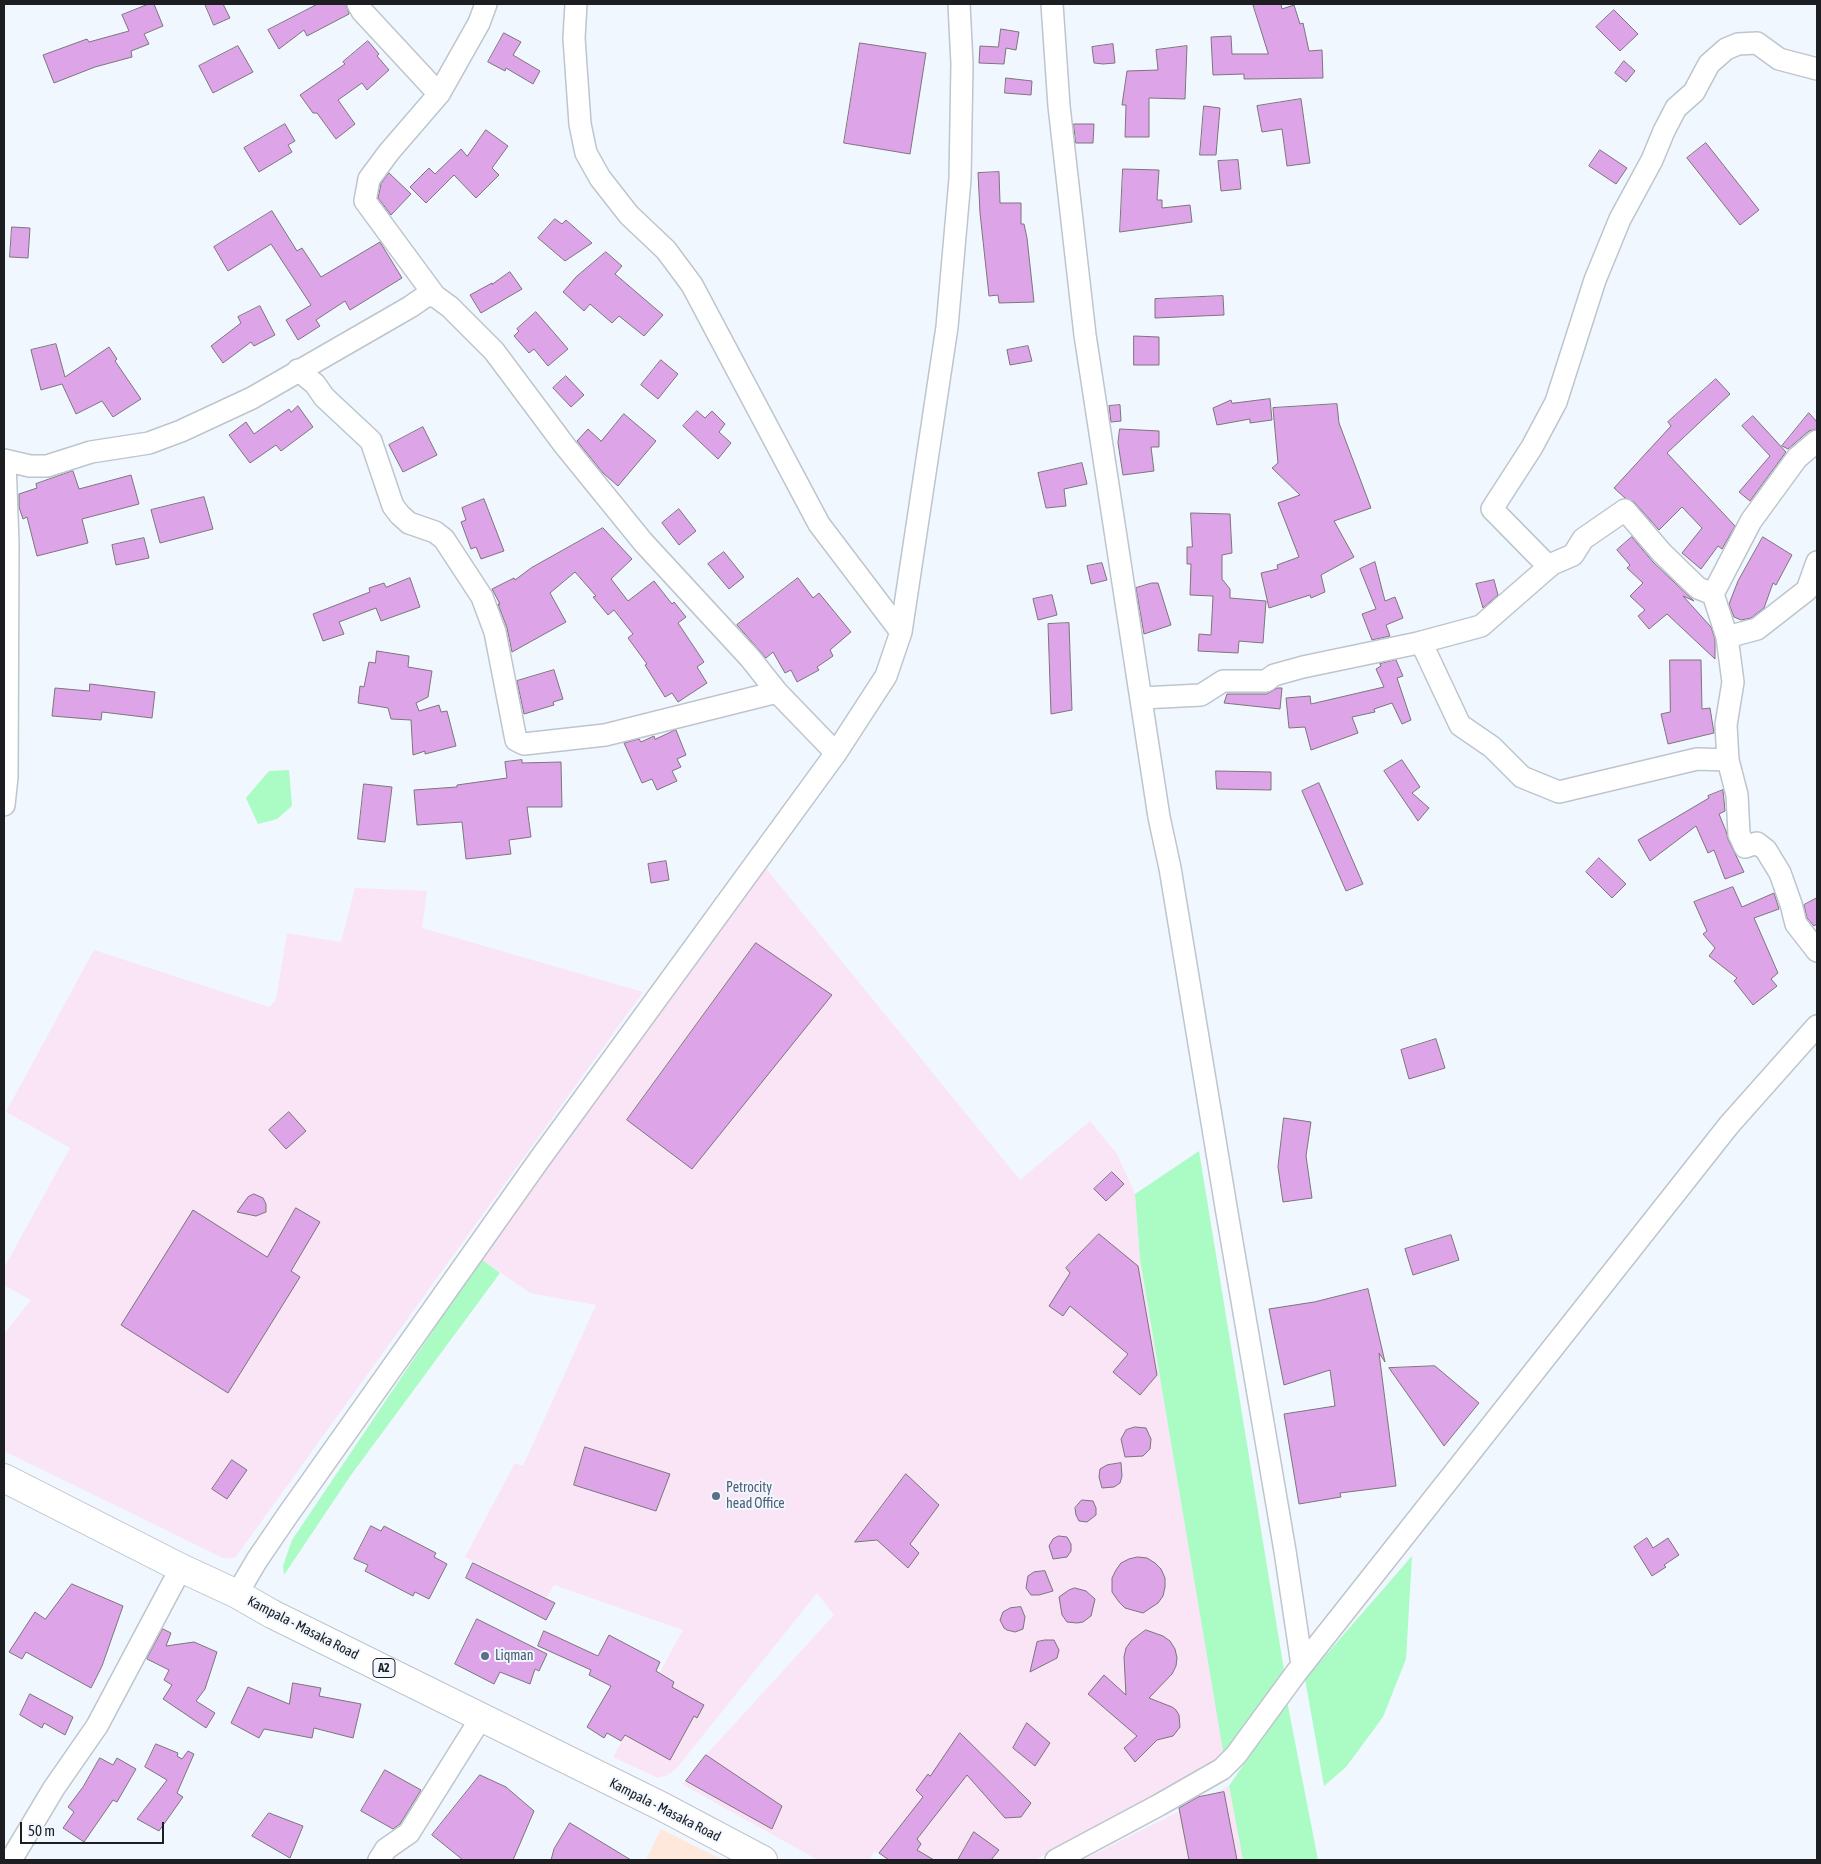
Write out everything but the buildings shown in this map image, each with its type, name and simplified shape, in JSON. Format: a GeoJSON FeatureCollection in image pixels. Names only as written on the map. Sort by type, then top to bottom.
{"type":"FeatureCollection","features":[{"type":"Feature","properties":{"kind":"highway","name":"Kampala - Masaka Road"},"geometry":{"type":"LineString","coordinates":[[4,1478],[181,1568],[237,1594],[280,1618],[663,1807],[763,1860]]}},
{"type":"Feature","properties":{"kind":"street"},"geometry":{"type":"LineString","coordinates":[[358,4],[439,94]]}},
{"type":"Feature","properties":{"kind":"street"},"geometry":{"type":"LineString","coordinates":[[486,4],[479,23],[439,94],[369,178],[365,200],[434,296],[443,301],[494,351],[565,446],[643,542],[750,658],[777,692],[836,753]]}},
{"type":"Feature","properties":{"kind":"street"},"geometry":{"type":"LineString","coordinates":[[576,4],[574,38],[580,124],[586,153],[600,178],[629,214],[666,250],[692,284],[819,524],[901,632]]}},
{"type":"Feature","properties":{"kind":"street"},"geometry":{"type":"LineString","coordinates":[[237,1594],[257,1560],[287,1516],[539,1160],[836,753],[886,676],[901,632],[946,327],[960,179],[962,64],[959,4]]}},
{"type":"Feature","properties":{"kind":"street"},"geometry":{"type":"LineString","coordinates":[[1052,4],[1059,106],[1085,335],[1159,816],[1170,868],[1223,1194],[1285,1551],[1302,1665]]}},
{"type":"Feature","properties":{"kind":"street"},"geometry":{"type":"LineString","coordinates":[[1549,567],[1492,509],[1532,447],[1556,402],[1602,263],[1620,219],[1652,160],[1676,108],[1694,92],[1709,64],[1726,49],[1738,44],[1757,43],[1779,59],[1817,69]]}},
{"type":"Feature","properties":{"kind":"street"},"geometry":{"type":"LineString","coordinates":[[4,805],[7,777],[8,544],[4,461],[30,466],[47,466],[91,452],[149,443],[182,431],[252,398],[426,296],[434,296]]}},
{"type":"Feature","properties":{"kind":"street"},"geometry":{"type":"LineString","coordinates":[[298,370],[315,384],[324,397],[371,441],[393,506],[400,515],[409,523],[435,532],[444,539],[482,597],[494,632],[516,740],[524,744],[605,735],[777,692]]}},
{"type":"Feature","properties":{"kind":"street"},"geometry":{"type":"LineString","coordinates":[[1817,441],[1797,458],[1751,521],[1713,594],[1727,637],[1733,682],[1726,725],[1728,760],[1736,795],[1738,834],[1745,847],[1757,843],[1766,850],[1780,873],[1796,924],[1817,951]]}},
{"type":"Feature","properties":{"kind":"street"},"geometry":{"type":"LineString","coordinates":[[1142,698],[1201,695],[1223,681],[1266,681],[1274,675],[1303,667],[1421,642],[1481,626],[1549,567],[1573,555],[1583,540],[1625,510],[1662,553],[1698,588],[1713,594]]}},
{"type":"Feature","properties":{"kind":"street"},"geometry":{"type":"LineString","coordinates":[[1727,637],[1757,629],[1807,590],[1817,562]]}},
{"type":"Feature","properties":{"kind":"street"},"geometry":{"type":"LineString","coordinates":[[1421,642],[1460,725],[1492,746],[1522,777],[1559,792],[1697,759],[1728,760]]}},
{"type":"Feature","properties":{"kind":"street"},"geometry":{"type":"LineString","coordinates":[[1056,1860],[1159,1805],[1222,1768],[1236,1755],[1302,1665],[1729,1125],[1817,1026]]}},
{"type":"Feature","properties":{"kind":"street"},"geometry":{"type":"LineString","coordinates":[[11,1860],[54,1788],[97,1726],[181,1568]]}},
{"type":"Feature","properties":{"kind":"street"},"geometry":{"type":"LineString","coordinates":[[379,1860],[386,1849],[409,1833],[488,1721]]}},
{"type":"Feature","properties":{"kind":"street"},"geometry":{"type":"LineString","coordinates":[[390,1860],[402,1844],[419,1838],[488,1721]]}},
{"type":"Feature","properties":{"kind":"shaded area"},"geometry":{"type":"Polygon","coordinates":[[[764,866],[1020,1180],[1090,1121],[1117,1154],[1135,1194],[1140,1259],[1224,1757],[1035,1860],[888,1860],[874,1851],[869,1860],[818,1860],[682,1784],[686,1781],[773,1829],[781,1806],[706,1755],[834,1615],[817,1593],[676,1769],[668,1775],[658,1778],[613,1757],[683,1630],[554,1585],[546,1598],[465,1557],[515,1463],[523,1466],[596,1305],[530,1293],[481,1259],[764,866]]]}},
{"type":"Feature","properties":{"kind":"shaded area"},"geometry":{"type":"Polygon","coordinates":[[[355,888],[427,891],[422,928],[643,992],[235,1558],[223,1558],[4,1451],[4,1334],[31,1300],[4,1285],[4,1268],[70,1148],[6,1112],[94,950],[269,1007],[276,1000],[287,933],[341,942],[355,888]]]}},
{"type":"Feature","properties":{"kind":"shaded area"},"geometry":{"type":"Polygon","coordinates":[[[1229,1786],[1243,1860],[1083,1860],[1229,1786]]]}},
{"type":"Feature","properties":{"kind":"shaded area"},"geometry":{"type":"Polygon","coordinates":[[[661,1829],[723,1860],[646,1860],[661,1829]]]}},
{"type":"Feature","properties":{"kind":"green space"},"geometry":{"type":"Polygon","coordinates":[[[289,770],[292,806],[277,819],[258,824],[246,798],[269,771],[289,770]]]}},
{"type":"Feature","properties":{"kind":"green space"},"geometry":{"type":"Polygon","coordinates":[[[1199,1151],[1284,1670],[1224,1757],[1140,1259],[1135,1194],[1199,1151]]]}},
{"type":"Feature","properties":{"kind":"green space"},"geometry":{"type":"Polygon","coordinates":[[[481,1259],[500,1273],[351,1475],[284,1575],[283,1566],[292,1540],[481,1259]]]}},
{"type":"Feature","properties":{"kind":"green space"},"geometry":{"type":"Polygon","coordinates":[[[1412,1556],[1406,1659],[1383,1717],[1346,1767],[1324,1786],[1305,1679],[1412,1556]]]}},
{"type":"Feature","properties":{"kind":"green space"},"geometry":{"type":"Polygon","coordinates":[[[1287,1701],[1318,1860],[1243,1860],[1229,1786],[1287,1701]]]}},
{"type":"Feature","properties":{"kind":"place","name":"Petrocity head Office"},"geometry":{"type":"Point","coordinates":[716,1496]}},
{"type":"Feature","properties":{"kind":"place","name":"Liqman"},"geometry":{"type":"Point","coordinates":[485,1656]}}]}
